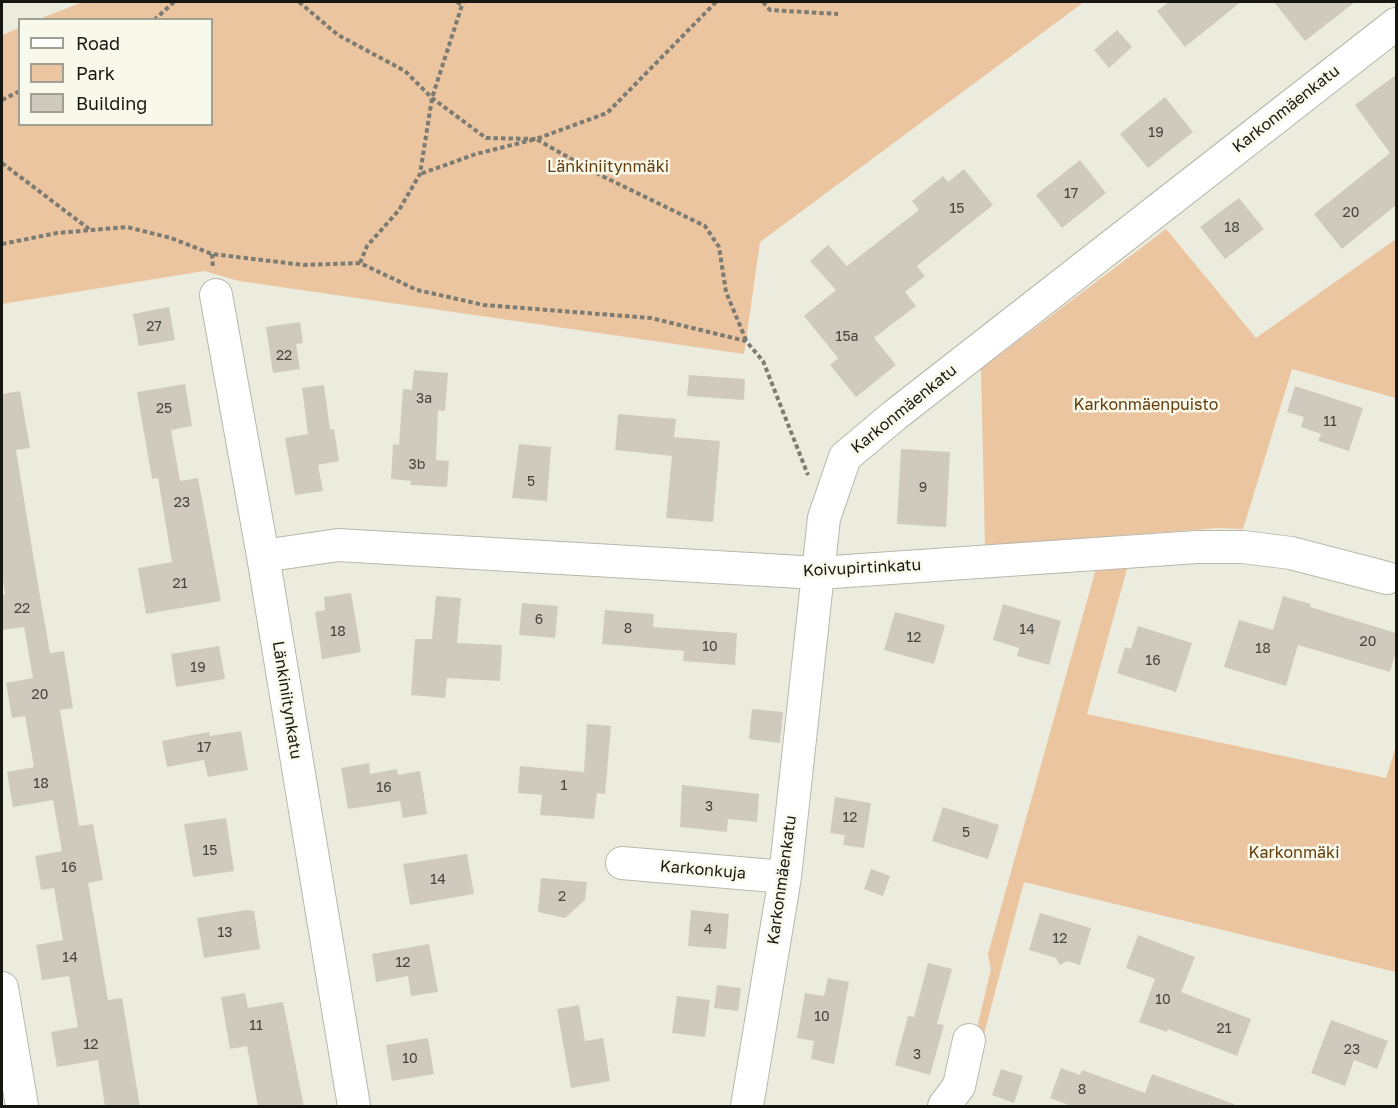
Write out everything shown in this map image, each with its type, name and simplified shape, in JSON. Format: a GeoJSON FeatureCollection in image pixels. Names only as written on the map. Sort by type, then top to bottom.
{"type":"FeatureCollection","features":[{"type":"Feature","properties":{"kind":"street","name":"Karkonmäenkatu"},"geometry":{"type":"LineString","coordinates":[[747,1107],[785,877],[825,518],[846,457],[904,408],[1396,24]]}},
{"type":"Feature","properties":{"kind":"street","name":"Länkiniitynkatu"},"geometry":{"type":"LineString","coordinates":[[216,295],[263,556],[354,1107]]}},
{"type":"Feature","properties":{"kind":"street","name":"Koivupirtinkatu"},"geometry":{"type":"LineString","coordinates":[[263,556],[338,545],[818,573],[1197,547],[1243,547],[1291,553],[1387,578]]}},
{"type":"Feature","properties":{"kind":"street","name":"Karkonkuja"},"geometry":{"type":"LineString","coordinates":[[622,863],[785,877]]}},
{"type":"Feature","properties":{"kind":"street"},"geometry":{"type":"LineString","coordinates":[[2,987],[22,1107]]}},
{"type":"Feature","properties":{"kind":"street"},"geometry":{"type":"LineString","coordinates":[[944,1107],[959,1086],[969,1040]]}},
{"type":"Feature","properties":{"kind":"path"},"geometry":{"type":"LineString","coordinates":[[156,18],[174,2]]}},
{"type":"Feature","properties":{"kind":"path"},"geometry":{"type":"LineString","coordinates":[[298,2],[338,35],[405,71],[432,98],[486,138],[536,139],[598,174],[705,226],[719,247],[726,292],[746,341],[763,361],[825,518]]}},
{"type":"Feature","properties":{"kind":"path"},"geometry":{"type":"LineString","coordinates":[[360,263],[368,246],[399,210],[420,174],[432,98],[463,3],[457,2]]}},
{"type":"Feature","properties":{"kind":"path"},"geometry":{"type":"LineString","coordinates":[[420,174],[476,154],[536,139],[607,113],[716,2]]}},
{"type":"Feature","properties":{"kind":"path"},"geometry":{"type":"LineString","coordinates":[[763,2],[770,10],[838,14]]}},
{"type":"Feature","properties":{"kind":"path"},"geometry":{"type":"LineString","coordinates":[[2,100],[18,92]]}},
{"type":"Feature","properties":{"kind":"path"},"geometry":{"type":"LineString","coordinates":[[2,163],[89,229]]}},
{"type":"Feature","properties":{"kind":"path"},"geometry":{"type":"LineString","coordinates":[[2,244],[57,233],[127,227],[171,238],[212,254],[293,264],[360,263],[417,290],[484,305],[651,318],[746,341]]}},
{"type":"Feature","properties":{"kind":"green space","name":"Länkiniitynmäki"},"geometry":{"type":"Polygon","coordinates":[[[83,2],[1084,2],[760,242],[744,354],[239,281],[204,271],[2,304],[2,35],[18,28],[18,126],[213,126],[213,18],[42,18],[83,2]]]}},
{"type":"Feature","properties":{"kind":"green space","name":"Karkonmäenpuisto"},"geometry":{"type":"Polygon","coordinates":[[[1166,229],[1256,338],[1396,239],[1396,398],[1292,369],[1243,529],[1218,528],[985,546],[981,369],[1166,229]]]}},
{"type":"Feature","properties":{"kind":"green space","name":"Karkonmäki"},"geometry":{"type":"Polygon","coordinates":[[[1097,565],[1128,565],[1087,714],[1386,778],[1396,746],[1396,972],[1024,882],[984,1034],[976,1032],[991,969],[988,954],[1097,565]]]}},
{"type":"Feature","properties":{"kind":"building"},"geometry":{"type":"Polygon","coordinates":[[[1169,2],[1241,2],[1185,47],[1157,11],[1169,2]]]}},
{"type":"Feature","properties":{"kind":"building"},"geometry":{"type":"Polygon","coordinates":[[[1274,2],[1355,2],[1305,41],[1274,2]]]}},
{"type":"Feature","properties":{"kind":"building"},"geometry":{"type":"Polygon","coordinates":[[[1117,30],[1132,47],[1109,68],[1094,50],[1117,30]]]}},
{"type":"Feature","properties":{"kind":"building"},"geometry":{"type":"Polygon","coordinates":[[[1396,75],[1396,205],[1342,249],[1314,214],[1390,153],[1355,105],[1396,75]]]}},
{"type":"Feature","properties":{"kind":"building"},"geometry":{"type":"Polygon","coordinates":[[[1165,97],[1193,132],[1148,168],[1120,134],[1165,97]]]}},
{"type":"Feature","properties":{"kind":"building"},"geometry":{"type":"Polygon","coordinates":[[[1080,160],[1106,193],[1062,228],[1036,195],[1080,160]]]}},
{"type":"Feature","properties":{"kind":"building"},"geometry":{"type":"Polygon","coordinates":[[[964,169],[993,205],[917,266],[925,276],[905,292],[916,306],[874,338],[896,365],[856,397],[830,365],[838,358],[804,316],[836,290],[810,261],[828,245],[847,266],[919,210],[912,201],[943,176],[948,182],[964,169]]]}},
{"type":"Feature","properties":{"kind":"building"},"geometry":{"type":"Polygon","coordinates":[[[1239,198],[1264,229],[1225,259],[1200,227],[1239,198]]]}},
{"type":"Feature","properties":{"kind":"building"},"geometry":{"type":"Polygon","coordinates":[[[169,307],[175,340],[139,346],[133,314],[169,307]]]}},
{"type":"Feature","properties":{"kind":"building"},"geometry":{"type":"Polygon","coordinates":[[[300,322],[303,343],[296,344],[300,369],[273,373],[266,327],[300,322]]]}},
{"type":"Feature","properties":{"kind":"building"},"geometry":{"type":"Polygon","coordinates":[[[414,370],[448,373],[445,411],[438,410],[436,460],[449,461],[447,487],[410,485],[411,481],[391,479],[393,444],[399,445],[403,389],[412,390],[414,370]]]}},
{"type":"Feature","properties":{"kind":"building"},"geometry":{"type":"Polygon","coordinates":[[[689,375],[745,379],[744,400],[687,396],[689,375]]]}},
{"type":"Feature","properties":{"kind":"building"},"geometry":{"type":"Polygon","coordinates":[[[185,384],[192,426],[171,430],[180,481],[198,478],[221,601],[146,614],[138,568],[172,562],[158,478],[152,479],[137,392],[185,384]]]}},
{"type":"Feature","properties":{"kind":"building"},"geometry":{"type":"Polygon","coordinates":[[[324,385],[330,430],[334,429],[339,461],[318,465],[323,491],[295,495],[285,438],[308,434],[302,388],[324,385]]]}},
{"type":"Feature","properties":{"kind":"building"},"geometry":{"type":"Polygon","coordinates":[[[1295,386],[1363,408],[1349,451],[1318,441],[1321,434],[1301,427],[1304,417],[1287,412],[1295,386]]]}},
{"type":"Feature","properties":{"kind":"building"},"geometry":{"type":"Polygon","coordinates":[[[20,391],[30,448],[16,450],[35,567],[50,653],[64,651],[73,708],[60,710],[79,826],[93,824],[103,880],[88,883],[108,1000],[122,998],[140,1107],[105,1107],[98,1060],[57,1067],[51,1032],[78,1027],[69,976],[42,980],[36,945],[63,940],[54,888],[41,890],[35,856],[62,851],[53,800],[13,807],[7,772],[34,767],[25,716],[12,718],[6,683],[33,678],[24,627],[2,630],[2,595],[5,594],[2,573],[2,394],[20,391]]]}},
{"type":"Feature","properties":{"kind":"building"},"geometry":{"type":"Polygon","coordinates":[[[618,414],[676,419],[674,437],[720,441],[713,522],[666,518],[672,456],[615,450],[618,414]]]}},
{"type":"Feature","properties":{"kind":"building"},"geometry":{"type":"Polygon","coordinates":[[[519,444],[551,447],[547,501],[512,498],[519,444]]]}},
{"type":"Feature","properties":{"kind":"building"},"geometry":{"type":"Polygon","coordinates":[[[901,449],[950,452],[946,527],[897,524],[901,449]]]}},
{"type":"Feature","properties":{"kind":"building"},"geometry":{"type":"Polygon","coordinates":[[[351,593],[361,652],[322,659],[315,612],[325,610],[324,597],[351,593]]]}},
{"type":"Feature","properties":{"kind":"building"},"geometry":{"type":"Polygon","coordinates":[[[436,596],[461,598],[457,643],[502,645],[500,681],[447,678],[445,698],[411,695],[415,639],[432,639],[436,596]]]}},
{"type":"Feature","properties":{"kind":"building"},"geometry":{"type":"Polygon","coordinates":[[[1283,596],[1311,604],[1310,607],[1396,633],[1396,651],[1390,672],[1298,645],[1286,686],[1224,667],[1239,620],[1273,630],[1283,596]]]}},
{"type":"Feature","properties":{"kind":"building"},"geometry":{"type":"Polygon","coordinates":[[[522,603],[558,606],[555,638],[519,635],[522,603]]]}},
{"type":"Feature","properties":{"kind":"building"},"geometry":{"type":"Polygon","coordinates":[[[1003,604],[1061,621],[1049,665],[1017,656],[1019,648],[993,640],[1003,604]]]}},
{"type":"Feature","properties":{"kind":"building"},"geometry":{"type":"Polygon","coordinates":[[[605,610],[654,614],[653,627],[737,633],[735,665],[683,661],[684,651],[602,644],[605,610]]]}},
{"type":"Feature","properties":{"kind":"building"},"geometry":{"type":"Polygon","coordinates":[[[895,612],[945,625],[934,664],[884,650],[895,612]]]}},
{"type":"Feature","properties":{"kind":"building"},"geometry":{"type":"Polygon","coordinates":[[[1138,626],[1192,643],[1176,692],[1117,673],[1125,647],[1131,649],[1138,626]]]}},
{"type":"Feature","properties":{"kind":"building"},"geometry":{"type":"Polygon","coordinates":[[[219,646],[225,679],[176,687],[171,654],[219,646]]]}},
{"type":"Feature","properties":{"kind":"building"},"geometry":{"type":"Polygon","coordinates":[[[752,709],[783,712],[780,743],[749,739],[752,709]]]}},
{"type":"Feature","properties":{"kind":"building"},"geometry":{"type":"Polygon","coordinates":[[[587,724],[611,726],[605,794],[597,793],[594,819],[540,815],[542,795],[518,793],[520,766],[584,772],[587,724]]]}},
{"type":"Feature","properties":{"kind":"building"},"geometry":{"type":"Polygon","coordinates":[[[241,731],[248,770],[208,777],[204,760],[167,767],[162,741],[209,732],[210,736],[241,731]]]}},
{"type":"Feature","properties":{"kind":"building"},"geometry":{"type":"Polygon","coordinates":[[[369,763],[370,774],[397,769],[398,775],[420,771],[427,814],[403,818],[400,801],[348,809],[341,768],[369,763]]]}},
{"type":"Feature","properties":{"kind":"building"},"geometry":{"type":"Polygon","coordinates":[[[682,785],[759,794],[757,822],[728,819],[727,832],[680,827],[682,785]]]}},
{"type":"Feature","properties":{"kind":"building"},"geometry":{"type":"Polygon","coordinates":[[[835,797],[871,803],[864,848],[843,845],[845,835],[830,833],[835,797]]]}},
{"type":"Feature","properties":{"kind":"building"},"geometry":{"type":"Polygon","coordinates":[[[943,807],[999,825],[988,859],[932,841],[943,807]]]}},
{"type":"Feature","properties":{"kind":"building"},"geometry":{"type":"Polygon","coordinates":[[[226,818],[234,871],[193,877],[184,824],[226,818]]]}},
{"type":"Feature","properties":{"kind":"building"},"geometry":{"type":"Polygon","coordinates":[[[467,854],[474,894],[410,905],[403,864],[467,854]]]}},
{"type":"Feature","properties":{"kind":"building"},"geometry":{"type":"Polygon","coordinates":[[[871,869],[890,876],[883,896],[864,889],[871,869]]]}},
{"type":"Feature","properties":{"kind":"building"},"geometry":{"type":"Polygon","coordinates":[[[541,878],[587,882],[585,900],[565,918],[538,912],[541,878]]]}},
{"type":"Feature","properties":{"kind":"building"},"geometry":{"type":"Polygon","coordinates":[[[247,910],[254,911],[260,949],[204,958],[197,918],[247,910]]]}},
{"type":"Feature","properties":{"kind":"building"},"geometry":{"type":"Polygon","coordinates":[[[691,910],[729,914],[726,949],[688,946],[691,910]]]}},
{"type":"Feature","properties":{"kind":"building"},"geometry":{"type":"Polygon","coordinates":[[[1040,913],[1091,928],[1080,965],[1067,961],[1060,965],[1056,958],[1029,950],[1040,913]]]}},
{"type":"Feature","properties":{"kind":"building"},"geometry":{"type":"Polygon","coordinates":[[[1138,935],[1195,957],[1181,992],[1251,1019],[1237,1056],[1168,1029],[1167,1032],[1139,1022],[1155,979],[1126,968],[1138,935]]]}},
{"type":"Feature","properties":{"kind":"building"},"geometry":{"type":"Polygon","coordinates":[[[429,944],[438,992],[411,996],[408,976],[376,982],[372,954],[429,944]]]}},
{"type":"Feature","properties":{"kind":"building"},"geometry":{"type":"Polygon","coordinates":[[[928,963],[952,969],[937,1024],[944,1025],[930,1075],[895,1065],[908,1016],[914,1017],[928,963]]]}},
{"type":"Feature","properties":{"kind":"building"},"geometry":{"type":"Polygon","coordinates":[[[828,978],[849,982],[834,1064],[811,1059],[814,1041],[797,1038],[805,993],[824,996],[828,978]]]}},
{"type":"Feature","properties":{"kind":"building"},"geometry":{"type":"Polygon","coordinates":[[[717,985],[741,988],[738,1011],[714,1008],[717,985]]]}},
{"type":"Feature","properties":{"kind":"building"},"geometry":{"type":"Polygon","coordinates":[[[245,993],[248,1008],[283,1002],[304,1107],[258,1107],[247,1046],[230,1049],[221,997],[245,993]]]}},
{"type":"Feature","properties":{"kind":"building"},"geometry":{"type":"Polygon","coordinates":[[[677,996],[710,1000],[705,1037],[672,1033],[677,996]]]}},
{"type":"Feature","properties":{"kind":"building"},"geometry":{"type":"Polygon","coordinates":[[[579,1005],[585,1041],[603,1038],[610,1081],[571,1088],[557,1009],[579,1005]]]}},
{"type":"Feature","properties":{"kind":"building"},"geometry":{"type":"Polygon","coordinates":[[[1331,1020],[1388,1041],[1377,1069],[1354,1060],[1345,1086],[1311,1073],[1331,1020]]]}},
{"type":"Feature","properties":{"kind":"building"},"geometry":{"type":"Polygon","coordinates":[[[428,1038],[434,1074],[392,1081],[386,1045],[428,1038]]]}},
{"type":"Feature","properties":{"kind":"building"},"geometry":{"type":"Polygon","coordinates":[[[1061,1068],[1080,1075],[1082,1070],[1145,1093],[1152,1074],[1234,1104],[1234,1107],[1074,1107],[1050,1098],[1061,1068]]]}},
{"type":"Feature","properties":{"kind":"building"},"geometry":{"type":"Polygon","coordinates":[[[1001,1069],[1023,1076],[1014,1103],[992,1095],[1001,1069]]]}}]}
